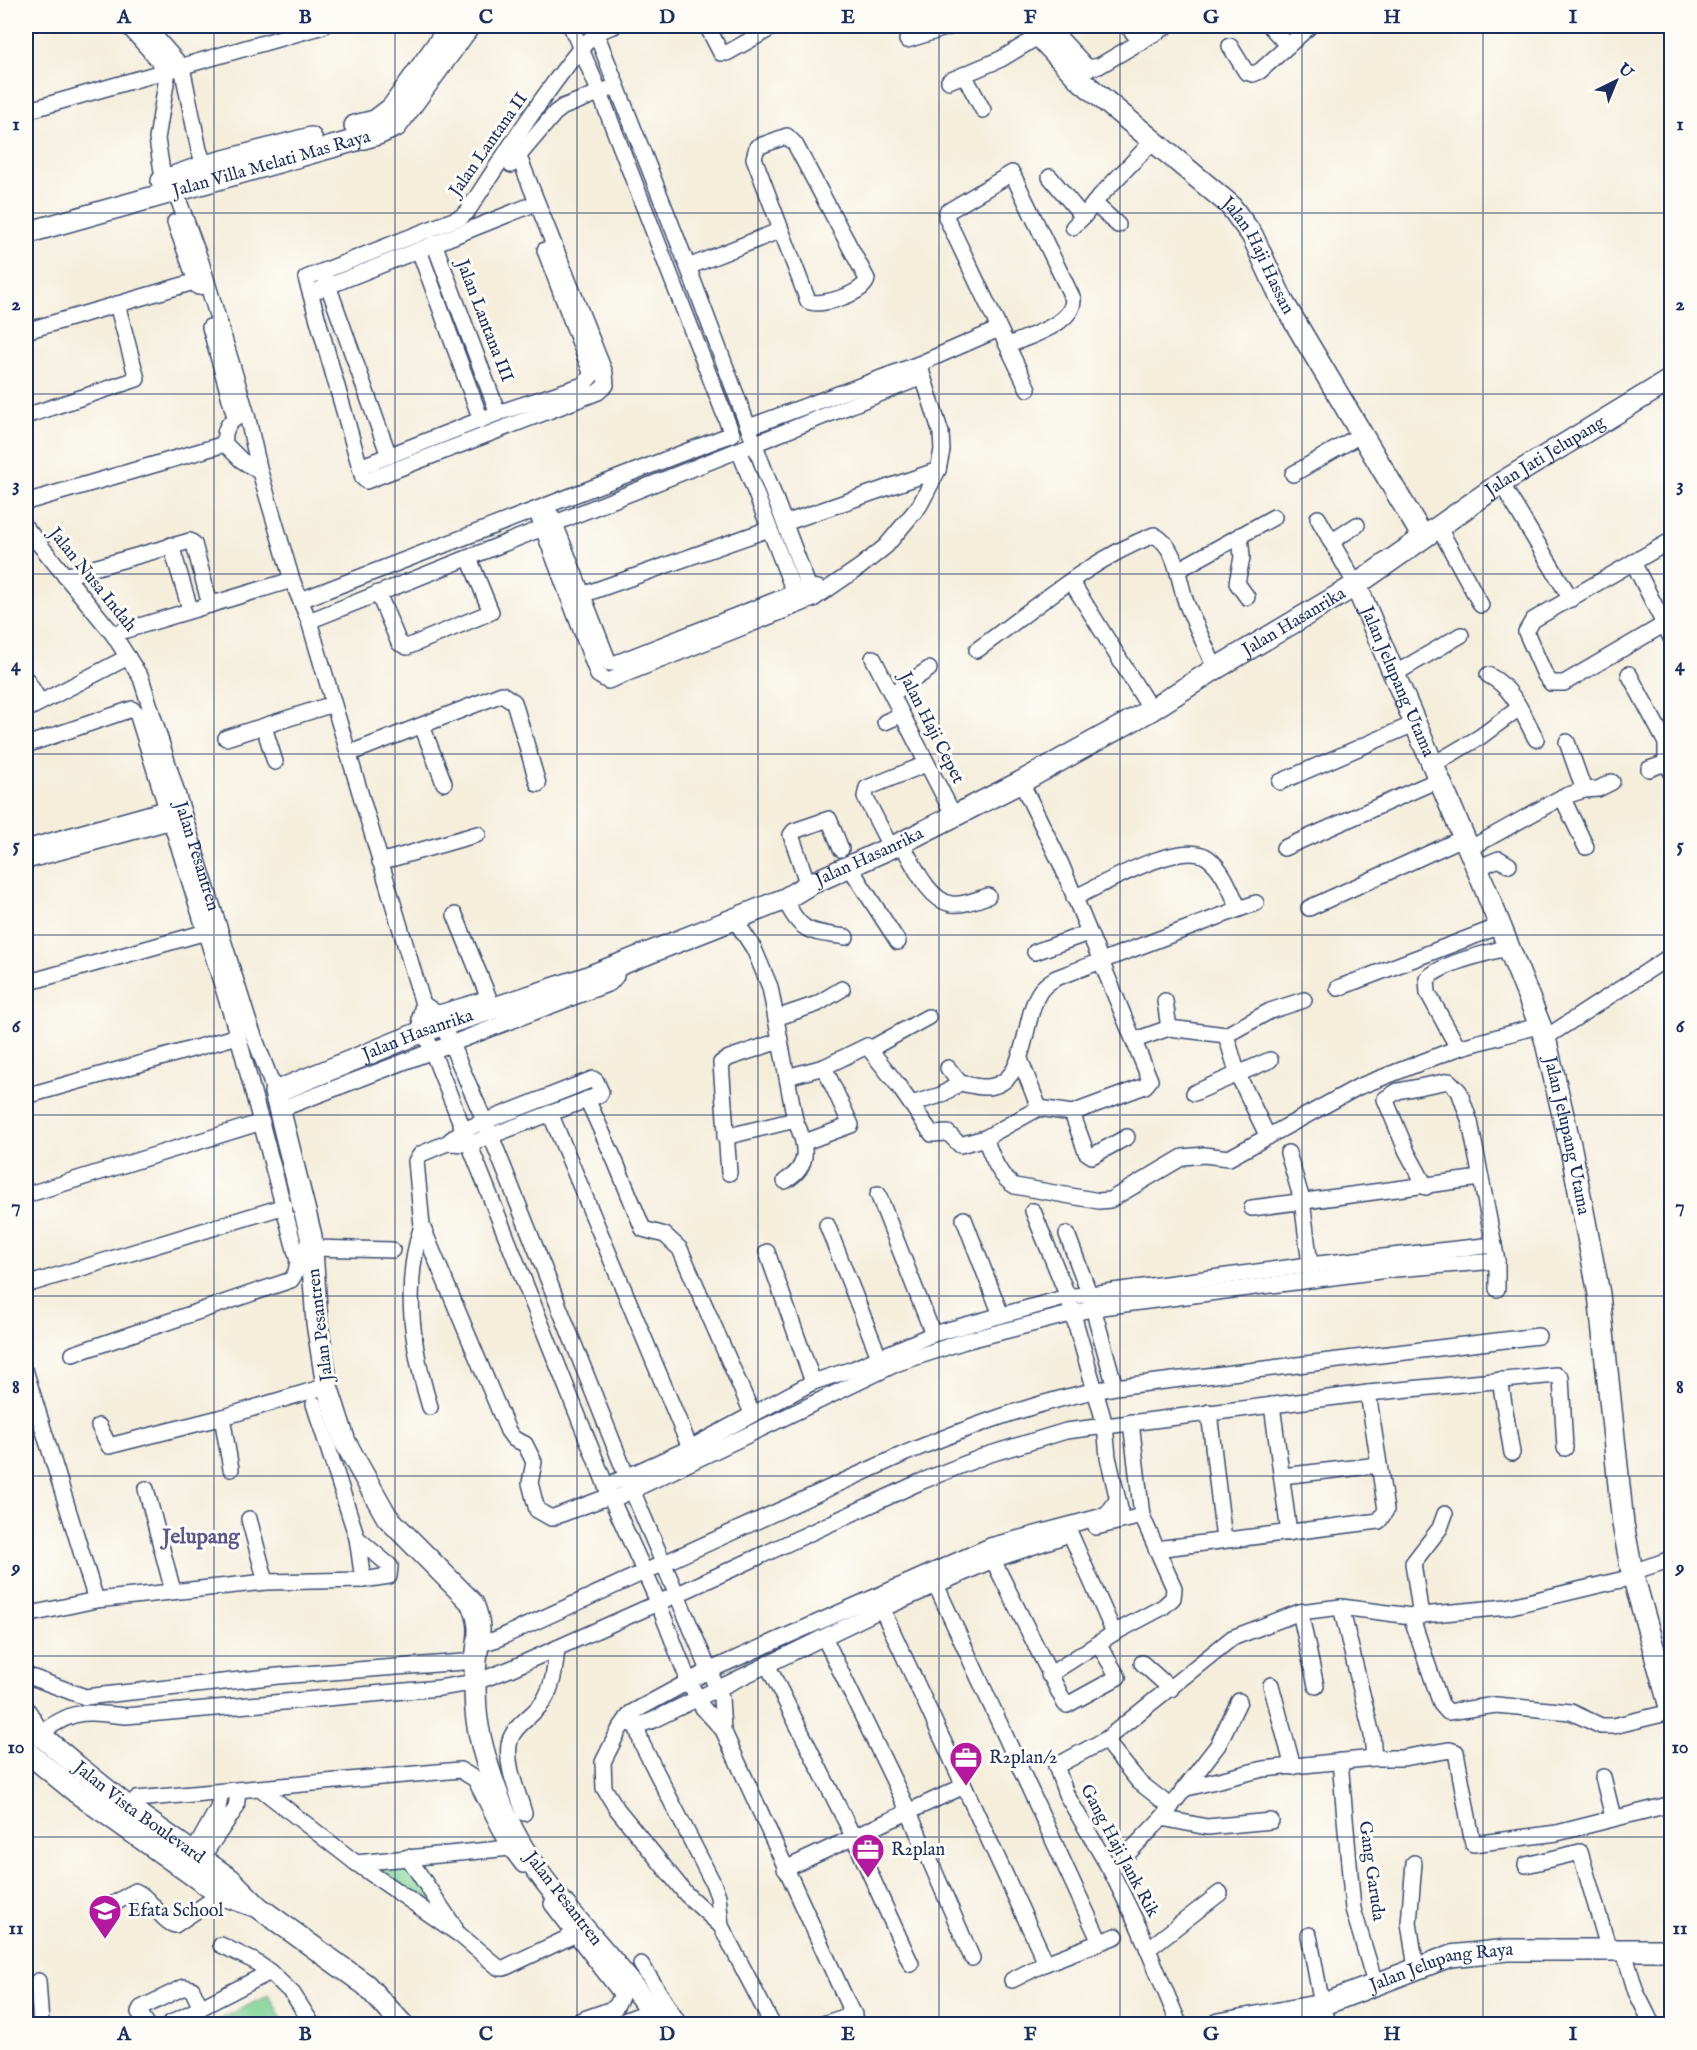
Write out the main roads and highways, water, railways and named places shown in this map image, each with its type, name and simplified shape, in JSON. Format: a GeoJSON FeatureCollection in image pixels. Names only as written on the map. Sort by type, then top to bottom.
{"type":"FeatureCollection","features":[{"type":"Feature","properties":{"kind":"place","name":"R2plan/2"},"geometry":{"type":"Point","coordinates":[966,1787]}},
{"type":"Feature","properties":{"kind":"place","name":"R2plan"},"geometry":{"type":"Point","coordinates":[868,1879]}},
{"type":"Feature","properties":{"kind":"place","name":"Efata School"},"geometry":{"type":"Point","coordinates":[105,1940]}},
{"type":"Feature","properties":{"kind":"district","name":"Jelupang"},"geometry":{"type":"Point","coordinates":[201,1537]}}]}
